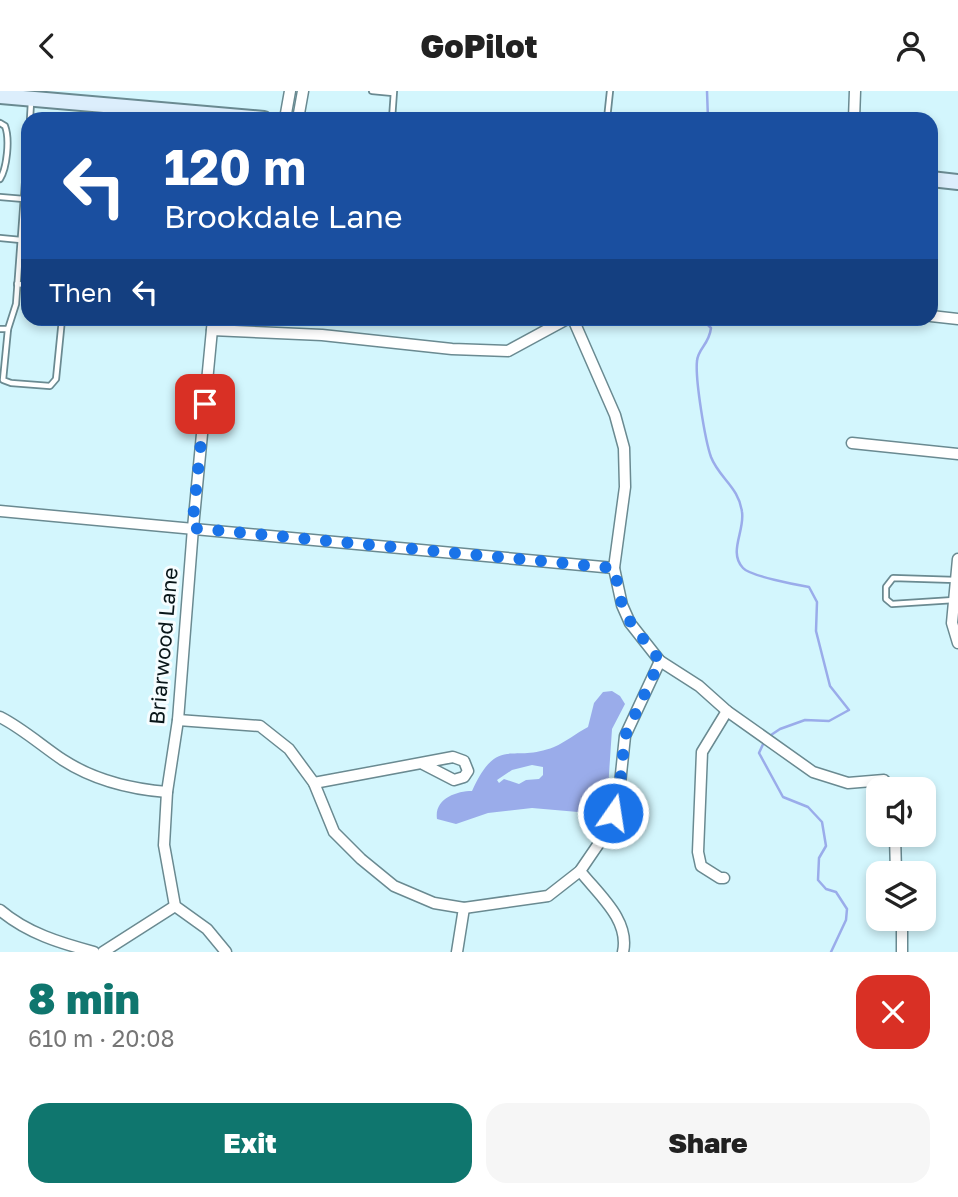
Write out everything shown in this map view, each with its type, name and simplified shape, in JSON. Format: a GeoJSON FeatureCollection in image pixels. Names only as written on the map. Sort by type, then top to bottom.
{"type":"FeatureCollection","features":[{"type":"Feature","properties":{"kind":"main road"},"geometry":{"type":"LineString","coordinates":[[0,96],[167,112]]}},
{"type":"Feature","properties":{"kind":"main road"},"geometry":{"type":"LineString","coordinates":[[938,180],[958,182]]}},
{"type":"Feature","properties":{"kind":"street"},"geometry":{"type":"LineString","coordinates":[[286,112],[290,91]]}},
{"type":"Feature","properties":{"kind":"street"},"geometry":{"type":"LineString","coordinates":[[299,112],[303,91]]}},
{"type":"Feature","properties":{"kind":"street"},"geometry":{"type":"LineString","coordinates":[[855,91],[855,112]]}},
{"type":"Feature","properties":{"kind":"street"},"geometry":{"type":"LineString","coordinates":[[938,317],[958,319]]}},
{"type":"Feature","properties":{"kind":"street","name":"Briarwood Lane"},"geometry":{"type":"LineString","coordinates":[[174,906],[164,845],[167,792],[178,720],[192,528],[212,326]]}},
{"type":"Feature","properties":{"kind":"street"},"geometry":{"type":"LineString","coordinates":[[232,326],[500,351],[514,348],[554,326]]}},
{"type":"Feature","properties":{"kind":"street"},"geometry":{"type":"LineString","coordinates":[[576,326],[615,415],[624,448],[625,487],[614,568],[622,605],[631,623],[660,661],[699,686],[727,711],[813,772],[848,783],[866,782]]}},
{"type":"Feature","properties":{"kind":"street"},"geometry":{"type":"LineString","coordinates":[[852,443],[958,454]]}},
{"type":"Feature","properties":{"kind":"street"},"geometry":{"type":"LineString","coordinates":[[0,511],[614,568]]}},
{"type":"Feature","properties":{"kind":"street"},"geometry":{"type":"LineString","coordinates":[[958,559],[952,623],[958,643]]}},
{"type":"Feature","properties":{"kind":"street"},"geometry":{"type":"LineString","coordinates":[[178,720],[260,726],[289,749],[314,783],[334,832],[361,859],[394,886],[434,903],[464,908],[505,900],[548,896],[580,871],[606,833],[619,793],[625,736],[660,661]]}},
{"type":"Feature","properties":{"kind":"street"},"geometry":{"type":"LineString","coordinates":[[724,879],[701,866],[698,852],[702,752],[727,711]]}},
{"type":"Feature","properties":{"kind":"street"},"geometry":{"type":"LineString","coordinates":[[0,717],[67,762],[111,783],[141,790],[167,792]]}},
{"type":"Feature","properties":{"kind":"street"},"geometry":{"type":"LineString","coordinates":[[314,783],[424,764]]}},
{"type":"Feature","properties":{"kind":"street"},"geometry":{"type":"LineString","coordinates":[[580,871],[622,926],[625,937],[623,952]]}},
{"type":"Feature","properties":{"kind":"street"},"geometry":{"type":"LineString","coordinates":[[103,952],[174,906],[206,929],[226,952]]}},
{"type":"Feature","properties":{"kind":"street"},"geometry":{"type":"LineString","coordinates":[[457,952],[464,908]]}},
{"type":"Feature","properties":{"kind":"street"},"geometry":{"type":"LineString","coordinates":[[0,910],[50,940],[93,952]]}},
{"type":"Feature","properties":{"kind":"street"},"geometry":{"type":"LineString","coordinates":[[902,931],[902,952]]}},
{"type":"Feature","properties":{"kind":"lane"},"geometry":{"type":"LineString","coordinates":[[372,91],[393,92],[392,112]]}},
{"type":"Feature","properties":{"kind":"lane"},"geometry":{"type":"LineString","coordinates":[[608,112],[610,91]]}},
{"type":"Feature","properties":{"kind":"lane"},"geometry":{"type":"LineString","coordinates":[[32,112],[35,99]]}},
{"type":"Feature","properties":{"kind":"lane"},"geometry":{"type":"LineString","coordinates":[[0,123],[5,126],[8,134],[0,179]]}},
{"type":"Feature","properties":{"kind":"lane"},"geometry":{"type":"LineString","coordinates":[[0,197],[21,199]]}},
{"type":"Feature","properties":{"kind":"lane"},"geometry":{"type":"LineString","coordinates":[[0,238],[21,240],[16,305],[8,329],[4,380],[0,387]]}},
{"type":"Feature","properties":{"kind":"lane"},"geometry":{"type":"LineString","coordinates":[[17,284],[21,284]]}},
{"type":"Feature","properties":{"kind":"lane"},"geometry":{"type":"LineString","coordinates":[[4,380],[50,386],[56,379],[61,326]]}},
{"type":"Feature","properties":{"kind":"lane"},"geometry":{"type":"LineString","coordinates":[[0,329],[8,329]]}},
{"type":"Feature","properties":{"kind":"lane"},"geometry":{"type":"LineString","coordinates":[[954,600],[892,604],[886,599],[886,587],[893,578],[956,580]]}},
{"type":"Feature","properties":{"kind":"water"},"geometry":{"type":"Polygon","coordinates":[[[612,691],[620,696],[625,704],[612,729],[608,789],[602,801],[578,812],[532,808],[488,813],[456,824],[437,819],[439,806],[443,801],[447,797],[472,791],[481,773],[498,757],[554,747],[588,727],[594,703],[603,692],[612,691]],[[532,765],[512,770],[497,780],[499,783],[504,779],[519,784],[526,780],[539,779],[543,775],[543,767],[532,765]]]}},
{"type":"Feature","properties":{"kind":"waterway"},"geometry":{"type":"LineString","coordinates":[[707,91],[708,112]]}},
{"type":"Feature","properties":{"kind":"waterway"},"geometry":{"type":"LineString","coordinates":[[709,326],[711,328],[708,338],[697,361],[701,409],[711,457],[740,503],[742,519],[737,548],[739,562],[743,568],[755,574],[809,587],[817,602],[816,631],[830,686],[849,710],[829,721],[805,720],[780,729],[768,737]]}},
{"type":"Feature","properties":{"kind":"waterway"},"geometry":{"type":"LineString","coordinates":[[764,742],[759,753],[783,797],[808,807],[822,822],[826,846],[819,858],[818,880],[826,889],[836,892],[847,909],[846,920],[831,952]]}},
{"type":"Feature","properties":{"kind":"route"},"geometry":{"type":"LineString","coordinates":[[205,404],[192,528],[614,568],[622,605],[631,623],[660,661],[625,736],[619,793],[613,813]]}}]}
